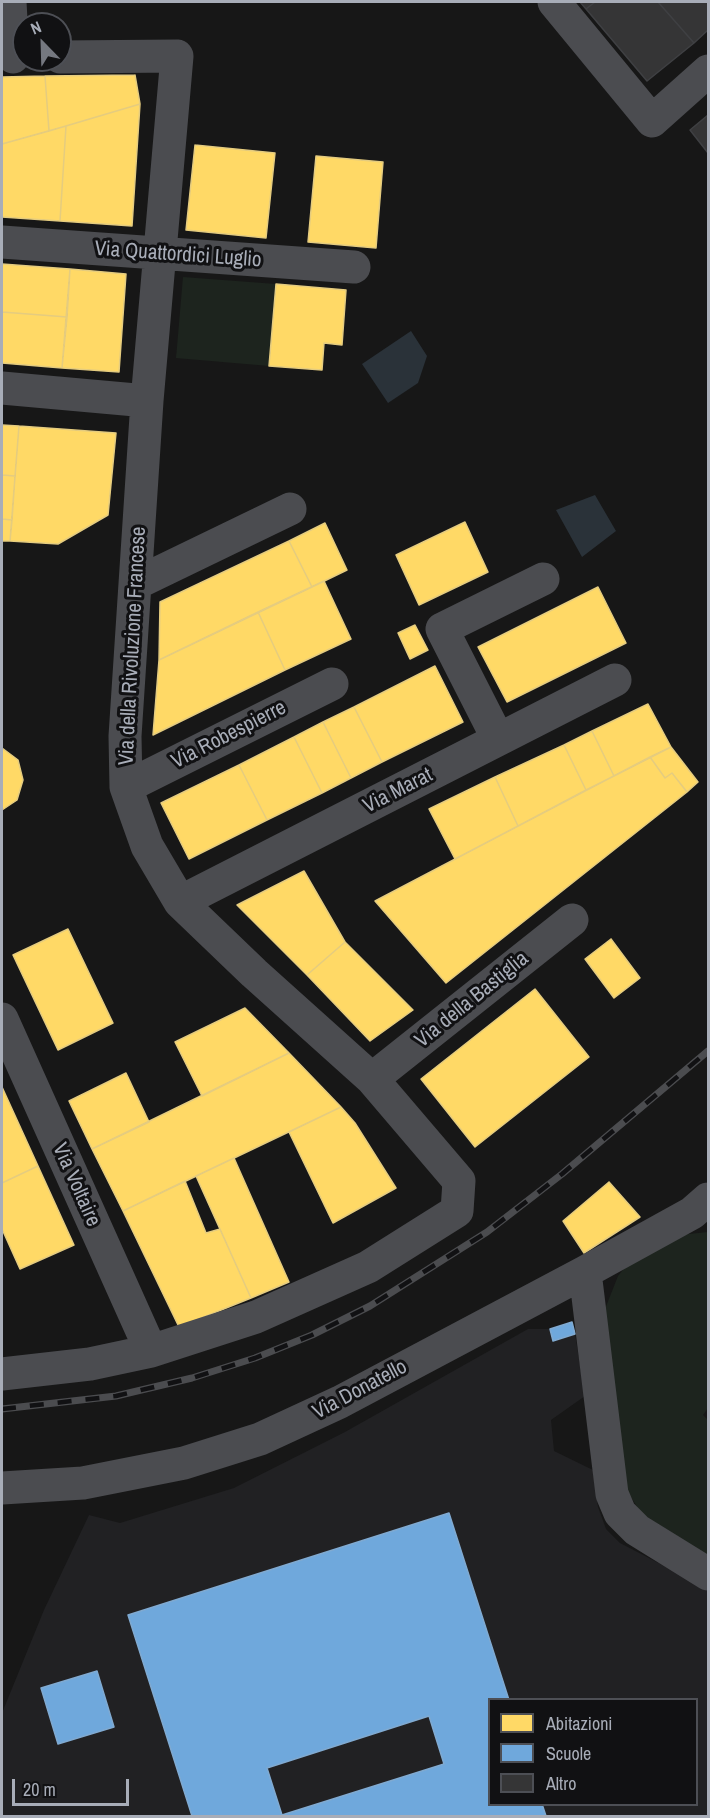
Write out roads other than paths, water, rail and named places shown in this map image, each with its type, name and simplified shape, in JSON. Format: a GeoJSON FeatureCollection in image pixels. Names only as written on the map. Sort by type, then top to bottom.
{"type":"FeatureCollection","features":[{"type":"Feature","properties":{"kind":"street"},"geometry":{"type":"LineString","coordinates":[[10,2],[12,39]]}},
{"type":"Feature","properties":{"kind":"street"},"geometry":{"type":"LineString","coordinates":[[554,2],[652,121],[708,71]]}},
{"type":"Feature","properties":{"kind":"street","name":"Via della Rivoluzione Francese"},"geometry":{"type":"LineString","coordinates":[[72,57],[177,56],[147,400],[126,736],[126,787],[147,846],[180,902],[254,973],[372,1079],[459,1181],[457,1211],[368,1267],[256,1317],[151,1351]]}},
{"type":"Feature","properties":{"kind":"street","name":"Via Quattordici Luglio"},"geometry":{"type":"LineString","coordinates":[[2,242],[354,267]]}},
{"type":"Feature","properties":{"kind":"street"},"geometry":{"type":"LineString","coordinates":[[2,388],[147,400]]}},
{"type":"Feature","properties":{"kind":"street"},"geometry":{"type":"LineString","coordinates":[[137,583],[290,509]]}},
{"type":"Feature","properties":{"kind":"street"},"geometry":{"type":"LineString","coordinates":[[498,740],[442,629],[543,579]]}},
{"type":"Feature","properties":{"kind":"street","name":"Via Marat"},"geometry":{"type":"LineString","coordinates":[[180,902],[615,680]]}},
{"type":"Feature","properties":{"kind":"street","name":"Via Robespierre"},"geometry":{"type":"LineString","coordinates":[[126,787],[332,684]]}},
{"type":"Feature","properties":{"kind":"street","name":"Via della Bastiglia"},"geometry":{"type":"LineString","coordinates":[[372,1079],[572,920]]}},
{"type":"Feature","properties":{"kind":"street","name":"Via Voltaire"},"geometry":{"type":"LineString","coordinates":[[2,1019],[151,1351]]}},
{"type":"Feature","properties":{"kind":"street","name":"Via Donatello"},"geometry":{"type":"LineString","coordinates":[[2,1488],[93,1481],[184,1463],[260,1439],[340,1402],[703,1209]]}},
{"type":"Feature","properties":{"kind":"street"},"geometry":{"type":"LineString","coordinates":[[585,1272],[612,1494],[620,1513],[637,1530],[708,1574]]}},
{"type":"Feature","properties":{"kind":"street"},"geometry":{"type":"LineString","coordinates":[[2,1374],[90,1365],[151,1351]]}},
{"type":"Feature","properties":{"kind":"railway"},"geometry":{"type":"LineString","coordinates":[[2,1409],[116,1396],[192,1378],[255,1358],[312,1335],[370,1306],[487,1232],[562,1174],[708,1051]]}}]}
